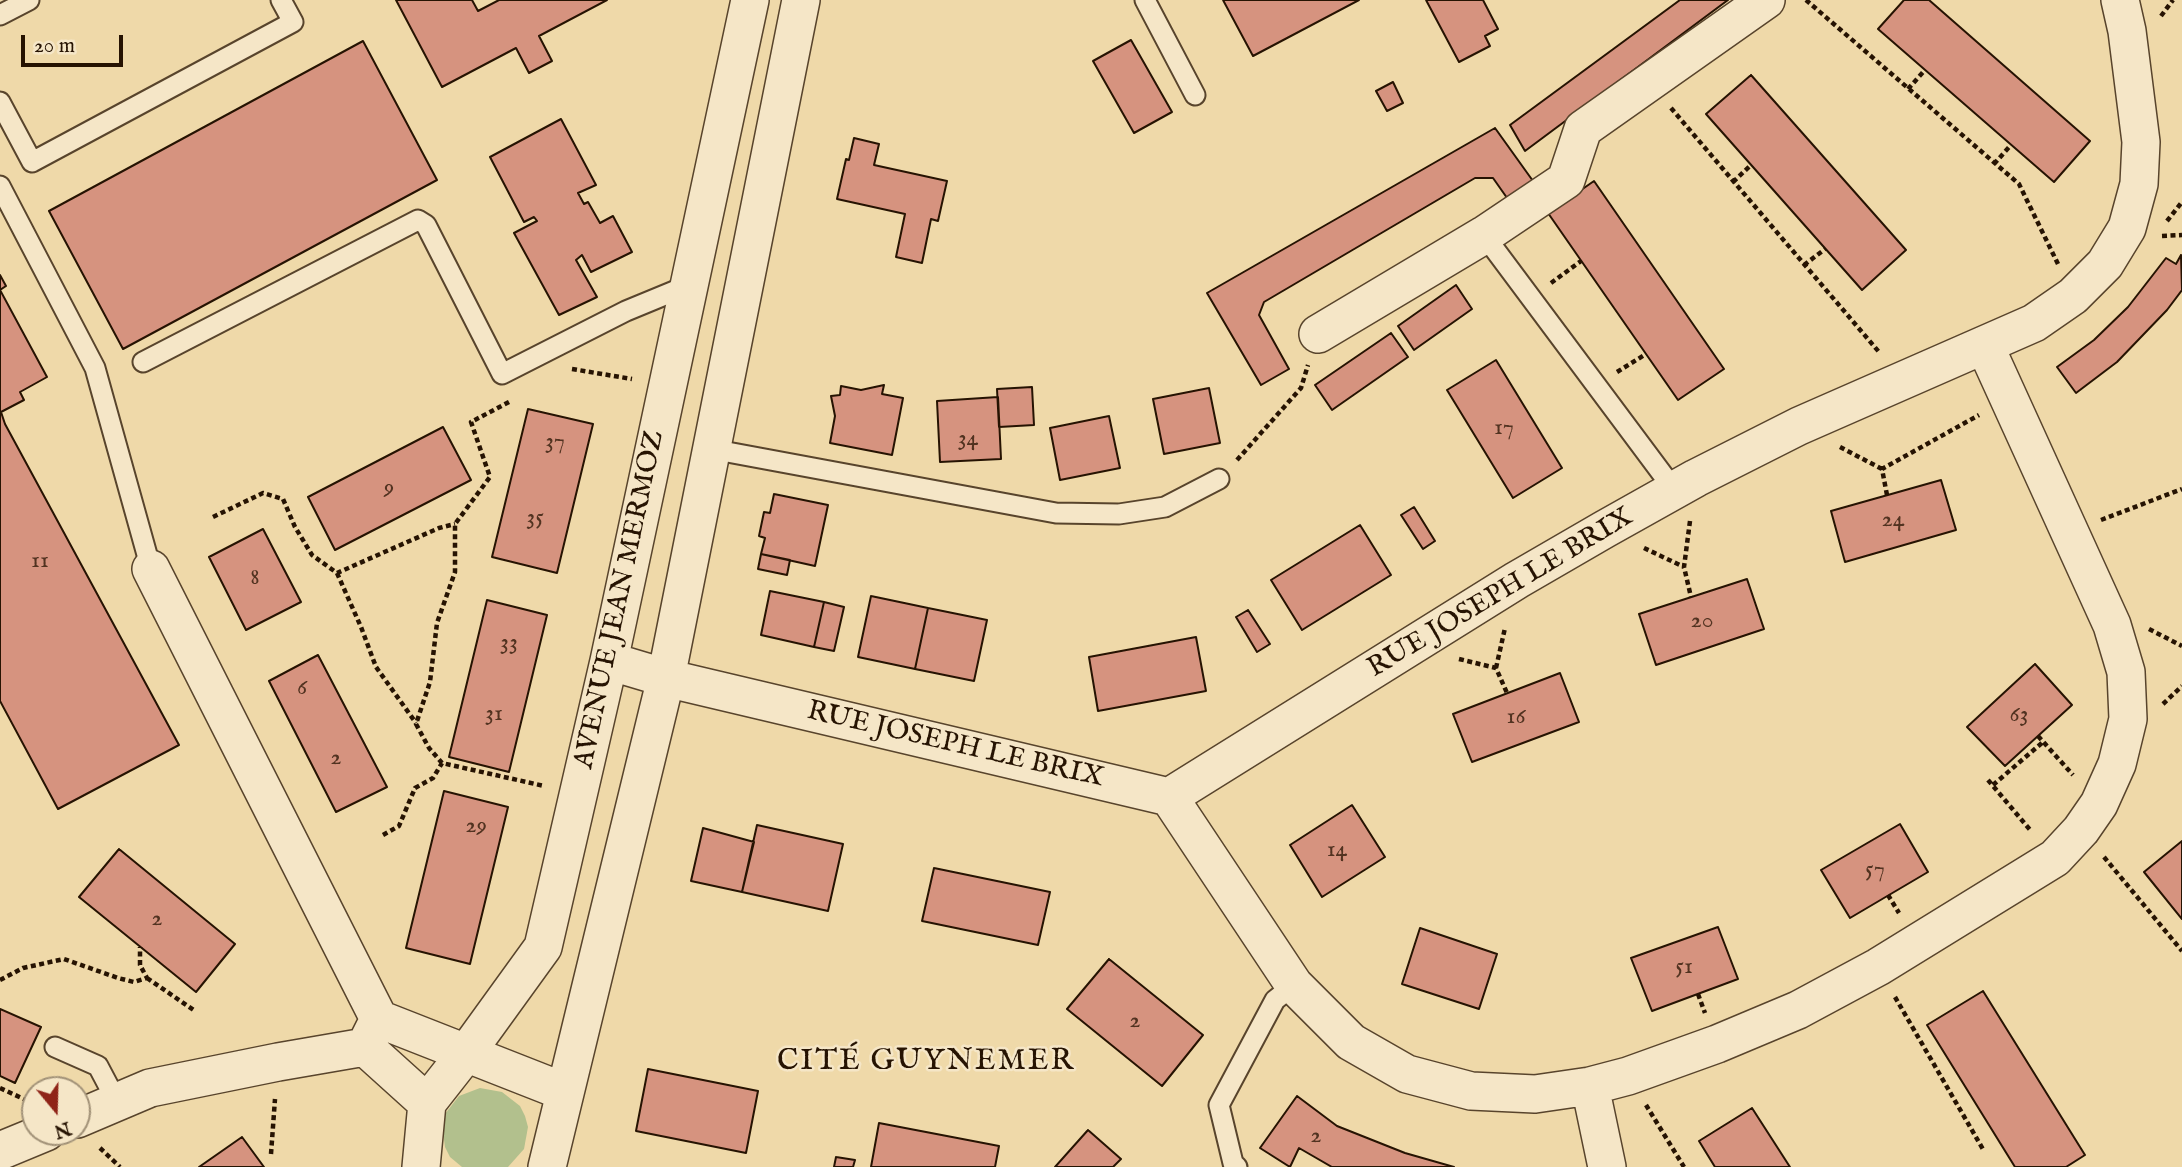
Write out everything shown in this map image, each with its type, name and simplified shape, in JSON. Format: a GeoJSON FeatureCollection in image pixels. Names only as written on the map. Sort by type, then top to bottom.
{"type":"FeatureCollection","features":[{"type":"Feature","properties":{"kind":"street","name":"AVENUE JEAN MERMOZ"},"geometry":{"type":"LineString","coordinates":[[427,1103],[543,947],[609,661],[750,0]]}},
{"type":"Feature","properties":{"kind":"street","name":"AVENUE JEAN MERMOZ"},"geometry":{"type":"LineString","coordinates":[[547,1167],[666,678],[801,0]]}},
{"type":"Feature","properties":{"kind":"street"},"geometry":{"type":"LineString","coordinates":[[1318,334],[1484,235],[1566,180],[1583,129],[1766,0]]}},
{"type":"Feature","properties":{"kind":"street","name":"RUE JOSEPH LE BRIX"},"geometry":{"type":"LineString","coordinates":[[609,661],[666,678],[1170,797],[1517,580],[1685,485],[1799,426],[2034,323],[2073,296],[2105,264],[2127,228],[2139,184],[2141,142],[2127,31],[2120,0]]}},
{"type":"Feature","properties":{"kind":"street"},"geometry":{"type":"LineString","coordinates":[[1170,797],[1294,985],[1351,1042],[1407,1074],[1471,1091],[1535,1094],[1590,1086],[1628,1076],[1798,1010],[1878,967],[2055,858],[2090,817],[2117,764],[2128,719],[2126,672],[2112,625],[2011,398],[1985,346]]}},
{"type":"Feature","properties":{"kind":"street"},"geometry":{"type":"LineString","coordinates":[[151,569],[372,1033],[427,1103],[421,1167]]}},
{"type":"Feature","properties":{"kind":"street"},"geometry":{"type":"LineString","coordinates":[[91,1113],[150,1088],[278,1062],[372,1033],[467,1052],[565,1093]]}},
{"type":"Feature","properties":{"kind":"street"},"geometry":{"type":"LineString","coordinates":[[1590,1086],[1607,1167]]}},
{"type":"Feature","properties":{"kind":"street"},"geometry":{"type":"LineString","coordinates":[[0,1151],[21,1142]]}},
{"type":"Feature","properties":{"kind":"lane"},"geometry":{"type":"LineString","coordinates":[[0,16],[29,0]]}},
{"type":"Feature","properties":{"kind":"lane"},"geometry":{"type":"LineString","coordinates":[[0,102],[32,162],[293,22],[281,0]]}},
{"type":"Feature","properties":{"kind":"lane"},"geometry":{"type":"LineString","coordinates":[[1145,0],[1195,95]]}},
{"type":"Feature","properties":{"kind":"lane"},"geometry":{"type":"LineString","coordinates":[[0,186],[95,368],[151,569]]}},
{"type":"Feature","properties":{"kind":"lane"},"geometry":{"type":"LineString","coordinates":[[143,362],[418,220],[426,225],[502,374],[626,312],[689,285]]}},
{"type":"Feature","properties":{"kind":"lane"},"geometry":{"type":"LineString","coordinates":[[1484,235],[1531,297],[1685,485]]}},
{"type":"Feature","properties":{"kind":"lane"},"geometry":{"type":"LineString","coordinates":[[711,449],[1056,513],[1119,514],[1165,507],[1219,479]]}},
{"type":"Feature","properties":{"kind":"lane"},"geometry":{"type":"LineString","coordinates":[[1237,1167],[1233,1163],[1219,1105],[1275,1000],[1294,985]]}},
{"type":"Feature","properties":{"kind":"lane"},"geometry":{"type":"LineString","coordinates":[[55,1046],[98,1066],[117,1102]]}},
{"type":"Feature","properties":{"kind":"path"},"geometry":{"type":"LineString","coordinates":[[1806,0],[2019,184],[2073,296]]}},
{"type":"Feature","properties":{"kind":"path"},"geometry":{"type":"LineString","coordinates":[[1908,89],[1925,70]]}},
{"type":"Feature","properties":{"kind":"path"},"geometry":{"type":"LineString","coordinates":[[1649,83],[1902,379]]}},
{"type":"Feature","properties":{"kind":"path"},"geometry":{"type":"LineString","coordinates":[[1994,164],[2011,145]]}},
{"type":"Feature","properties":{"kind":"path"},"geometry":{"type":"LineString","coordinates":[[1733,181],[1751,165]]}},
{"type":"Feature","properties":{"kind":"path"},"geometry":{"type":"LineString","coordinates":[[1804,265],[1825,249]]}},
{"type":"Feature","properties":{"kind":"path"},"geometry":{"type":"LineString","coordinates":[[1531,297],[1581,261]]}},
{"type":"Feature","properties":{"kind":"path"},"geometry":{"type":"LineString","coordinates":[[1219,479],[1301,388],[1318,334]]}},
{"type":"Feature","properties":{"kind":"path"},"geometry":{"type":"LineString","coordinates":[[570,368],[668,386]]}},
{"type":"Feature","properties":{"kind":"path"},"geometry":{"type":"LineString","coordinates":[[416,724],[430,682],[437,623],[455,572],[455,524],[489,477],[471,422],[515,398]]}},
{"type":"Feature","properties":{"kind":"path"},"geometry":{"type":"LineString","coordinates":[[1887,495],[1882,469],[2011,398]]}},
{"type":"Feature","properties":{"kind":"path"},"geometry":{"type":"LineString","coordinates":[[1685,485],[1684,568],[1691,597]]}},
{"type":"Feature","properties":{"kind":"path"},"geometry":{"type":"LineString","coordinates":[[2071,532],[2182,489]]}},
{"type":"Feature","properties":{"kind":"path"},"geometry":{"type":"LineString","coordinates":[[213,517],[263,494],[284,499],[295,527],[312,555],[337,573],[362,626],[376,667],[442,764],[579,794]]}},
{"type":"Feature","properties":{"kind":"path"},"geometry":{"type":"LineString","coordinates":[[337,573],[439,527],[455,524]]}},
{"type":"Feature","properties":{"kind":"path"},"geometry":{"type":"LineString","coordinates":[[1412,646],[1496,668],[1507,693]]}},
{"type":"Feature","properties":{"kind":"path"},"geometry":{"type":"LineString","coordinates":[[2038,736],[2182,951]]}},
{"type":"Feature","properties":{"kind":"path"},"geometry":{"type":"LineString","coordinates":[[1993,785],[2043,742]]}},
{"type":"Feature","properties":{"kind":"path"},"geometry":{"type":"LineString","coordinates":[[383,835],[399,826],[415,788],[433,778],[442,764]]}},
{"type":"Feature","properties":{"kind":"path"},"geometry":{"type":"LineString","coordinates":[[1988,780],[2055,858]]}},
{"type":"Feature","properties":{"kind":"path"},"geometry":{"type":"LineString","coordinates":[[140,947],[140,965],[147,978],[195,1011]]}},
{"type":"Feature","properties":{"kind":"path"},"geometry":{"type":"LineString","coordinates":[[0,980],[23,968],[65,959],[134,982],[147,978]]}},
{"type":"Feature","properties":{"kind":"path"},"geometry":{"type":"LineString","coordinates":[[1878,967],[1984,1151]]}},
{"type":"Feature","properties":{"kind":"path"},"geometry":{"type":"LineString","coordinates":[[271,1154],[278,1062]]}},
{"type":"Feature","properties":{"kind":"path"},"geometry":{"type":"LineString","coordinates":[[1628,1076],[1684,1167]]}},
{"type":"Feature","properties":{"kind":"path"},"geometry":{"type":"LineString","coordinates":[[0,1088],[21,1098]]}},
{"type":"Feature","properties":{"kind":"green space"},"geometry":{"type":"Polygon","coordinates":[[[480,1088],[502,1092],[520,1106],[525,1116],[528,1127],[524,1149],[508,1167],[462,1167],[450,1157],[445,1147],[442,1124],[445,1114],[459,1096],[480,1088]]]}},
{"type":"Feature","properties":{"kind":"building"},"geometry":{"type":"Polygon","coordinates":[[[396,0],[472,0],[478,11],[499,0],[607,0],[539,36],[552,61],[529,73],[516,48],[442,87],[396,0]]]}},
{"type":"Feature","properties":{"kind":"building"},"geometry":{"type":"Polygon","coordinates":[[[1223,0],[1359,0],[1253,56],[1223,0]]]}},
{"type":"Feature","properties":{"kind":"building"},"geometry":{"type":"Polygon","coordinates":[[[1426,0],[1483,0],[1498,29],[1485,36],[1490,46],[1459,62],[1426,0]]]}},
{"type":"Feature","properties":{"kind":"building"},"geometry":{"type":"Polygon","coordinates":[[[1680,0],[1728,0],[1525,151],[1510,125],[1680,0]]]}},
{"type":"Feature","properties":{"kind":"building"},"geometry":{"type":"Polygon","coordinates":[[[1904,0],[1929,0],[2090,141],[2054,182],[1878,29],[1904,0]]]}},
{"type":"Feature","properties":{"kind":"building"},"geometry":{"type":"Polygon","coordinates":[[[1131,40],[1172,112],[1134,133],[1093,61],[1131,40]]]}},
{"type":"Feature","properties":{"kind":"building"},"geometry":{"type":"Polygon","coordinates":[[[363,41],[437,180],[123,349],[49,211],[363,41]]]}},
{"type":"Feature","properties":{"kind":"building"},"geometry":{"type":"Polygon","coordinates":[[[1751,75],[1906,250],[1862,290],[1706,114],[1751,75]]]}},
{"type":"Feature","properties":{"kind":"building"},"geometry":{"type":"Polygon","coordinates":[[[1393,82],[1403,103],[1387,111],[1376,91],[1393,82]]]}},
{"type":"Feature","properties":{"kind":"building"},"geometry":{"type":"Polygon","coordinates":[[[561,119],[596,185],[578,193],[584,204],[588,202],[600,223],[613,216],[632,252],[591,272],[582,255],[576,260],[597,297],[559,315],[514,233],[537,221],[534,217],[524,222],[490,157],[561,119]]]}},
{"type":"Feature","properties":{"kind":"building"},"geometry":{"type":"Polygon","coordinates":[[[1495,128],[1538,188],[1512,205],[1493,178],[1475,178],[1264,302],[1259,315],[1289,369],[1261,385],[1207,293],[1495,128]]]}},
{"type":"Feature","properties":{"kind":"building"},"geometry":{"type":"Polygon","coordinates":[[[854,138],[879,144],[874,165],[947,181],[938,221],[931,219],[922,263],[896,257],[905,214],[837,199],[854,138]]]}},
{"type":"Feature","properties":{"kind":"building"},"geometry":{"type":"Polygon","coordinates":[[[1594,181],[1724,369],[1678,400],[1548,213],[1594,181]]]}},
{"type":"Feature","properties":{"kind":"building"},"geometry":{"type":"Polygon","coordinates":[[[2181,255],[2182,290],[2167,310],[2117,362],[2076,393],[2057,367],[2094,340],[2128,307],[2166,258],[2176,264],[2181,255]]]}},
{"type":"Feature","properties":{"kind":"building"},"geometry":{"type":"Polygon","coordinates":[[[0,275],[6,286],[0,290],[0,275]]]}},
{"type":"Feature","properties":{"kind":"building"},"geometry":{"type":"Polygon","coordinates":[[[1456,285],[1472,309],[1414,350],[1398,326],[1456,285]]]}},
{"type":"Feature","properties":{"kind":"building"},"geometry":{"type":"Polygon","coordinates":[[[0,290],[47,377],[20,392],[24,400],[1,412],[5,424],[179,745],[58,809],[0,701],[0,290]]]}},
{"type":"Feature","properties":{"kind":"building"},"geometry":{"type":"Polygon","coordinates":[[[1391,333],[1408,357],[1332,410],[1315,385],[1391,333]]]}},
{"type":"Feature","properties":{"kind":"building"},"geometry":{"type":"Polygon","coordinates":[[[1496,360],[1562,468],[1513,498],[1447,390],[1496,360]]]}},
{"type":"Feature","properties":{"kind":"building"},"geometry":{"type":"Polygon","coordinates":[[[884,385],[882,394],[903,398],[892,455],[830,443],[835,416],[831,396],[840,395],[841,386],[861,390],[884,385]]]}},
{"type":"Feature","properties":{"kind":"building"},"geometry":{"type":"Polygon","coordinates":[[[1032,387],[1034,425],[999,427],[997,389],[1032,387]]]}},
{"type":"Feature","properties":{"kind":"building"},"geometry":{"type":"Polygon","coordinates":[[[1209,388],[1220,443],[1164,454],[1153,399],[1209,388]]]}},
{"type":"Feature","properties":{"kind":"building"},"geometry":{"type":"Polygon","coordinates":[[[998,397],[1001,459],[940,462],[937,401],[998,397]]]}},
{"type":"Feature","properties":{"kind":"building"},"geometry":{"type":"Polygon","coordinates":[[[528,409],[593,424],[557,573],[492,557],[528,409]]]}},
{"type":"Feature","properties":{"kind":"building"},"geometry":{"type":"Polygon","coordinates":[[[1109,416],[1120,468],[1060,480],[1050,428],[1109,416]]]}},
{"type":"Feature","properties":{"kind":"building"},"geometry":{"type":"Polygon","coordinates":[[[443,427],[471,480],[335,550],[308,497],[443,427]]]}},
{"type":"Feature","properties":{"kind":"building"},"geometry":{"type":"Polygon","coordinates":[[[1941,480],[1956,530],[1845,562],[1831,511],[1941,480]]]}},
{"type":"Feature","properties":{"kind":"building"},"geometry":{"type":"Polygon","coordinates":[[[774,494],[828,505],[815,566],[761,554],[765,538],[759,536],[764,512],[770,513],[774,494]]]}},
{"type":"Feature","properties":{"kind":"building"},"geometry":{"type":"Polygon","coordinates":[[[1414,507],[1435,541],[1423,549],[1401,515],[1414,507]]]}},
{"type":"Feature","properties":{"kind":"building"},"geometry":{"type":"Polygon","coordinates":[[[1360,525],[1391,575],[1302,630],[1271,580],[1360,525]]]}},
{"type":"Feature","properties":{"kind":"building"},"geometry":{"type":"Polygon","coordinates":[[[263,529],[301,602],[246,630],[209,557],[263,529]]]}},
{"type":"Feature","properties":{"kind":"building"},"geometry":{"type":"Polygon","coordinates":[[[761,554],[790,560],[787,575],[758,569],[761,554]]]}},
{"type":"Feature","properties":{"kind":"building"},"geometry":{"type":"Polygon","coordinates":[[[1747,579],[1764,629],[1656,665],[1639,614],[1747,579]]]}},
{"type":"Feature","properties":{"kind":"building"},"geometry":{"type":"Polygon","coordinates":[[[770,591],[824,602],[814,647],[761,635],[770,591]]]}},
{"type":"Feature","properties":{"kind":"building"},"geometry":{"type":"Polygon","coordinates":[[[871,596],[928,608],[915,669],[858,657],[871,596]]]}},
{"type":"Feature","properties":{"kind":"building"},"geometry":{"type":"Polygon","coordinates":[[[487,600],[547,615],[509,772],[449,757],[487,600]]]}},
{"type":"Feature","properties":{"kind":"building"},"geometry":{"type":"Polygon","coordinates":[[[824,602],[844,607],[834,651],[814,647],[824,602]]]}},
{"type":"Feature","properties":{"kind":"building"},"geometry":{"type":"Polygon","coordinates":[[[928,608],[987,620],[974,681],[915,669],[928,608]]]}},
{"type":"Feature","properties":{"kind":"building"},"geometry":{"type":"Polygon","coordinates":[[[1248,610],[1270,644],[1257,652],[1236,617],[1248,610]]]}},
{"type":"Feature","properties":{"kind":"building"},"geometry":{"type":"Polygon","coordinates":[[[1196,637],[1206,691],[1098,711],[1089,657],[1196,637]]]}},
{"type":"Feature","properties":{"kind":"building"},"geometry":{"type":"Polygon","coordinates":[[[318,655],[387,787],[336,812],[269,681],[318,655]]]}},
{"type":"Feature","properties":{"kind":"building"},"geometry":{"type":"Polygon","coordinates":[[[2035,664],[2072,705],[2005,766],[1967,727],[2035,664]]]}},
{"type":"Feature","properties":{"kind":"building"},"geometry":{"type":"Polygon","coordinates":[[[1560,673],[1579,722],[1472,762],[1453,714],[1560,673]]]}},
{"type":"Feature","properties":{"kind":"building"},"geometry":{"type":"Polygon","coordinates":[[[444,791],[508,807],[470,964],[406,948],[444,791]]]}},
{"type":"Feature","properties":{"kind":"building"},"geometry":{"type":"Polygon","coordinates":[[[1352,805],[1385,857],[1322,897],[1290,845],[1352,805]]]}},
{"type":"Feature","properties":{"kind":"building"},"geometry":{"type":"Polygon","coordinates":[[[1900,824],[1928,872],[1850,918],[1821,870],[1900,824]]]}},
{"type":"Feature","properties":{"kind":"building"},"geometry":{"type":"Polygon","coordinates":[[[757,825],[843,844],[828,911],[742,892],[757,825]]]}},
{"type":"Feature","properties":{"kind":"building"},"geometry":{"type":"Polygon","coordinates":[[[703,828],[754,842],[742,892],[691,881],[703,828]]]}},
{"type":"Feature","properties":{"kind":"building"},"geometry":{"type":"Polygon","coordinates":[[[2182,841],[2182,919],[2144,872],[2182,841]]]}},
{"type":"Feature","properties":{"kind":"building"},"geometry":{"type":"Polygon","coordinates":[[[119,849],[235,944],[196,992],[79,897],[119,849]]]}},
{"type":"Feature","properties":{"kind":"building"},"geometry":{"type":"Polygon","coordinates":[[[934,868],[1050,892],[1038,945],[922,921],[934,868]]]}},
{"type":"Feature","properties":{"kind":"building"},"geometry":{"type":"Polygon","coordinates":[[[1718,927],[1738,979],[1652,1011],[1631,958],[1718,927]]]}},
{"type":"Feature","properties":{"kind":"building"},"geometry":{"type":"Polygon","coordinates":[[[1420,928],[1497,954],[1479,1009],[1402,984],[1420,928]]]}},
{"type":"Feature","properties":{"kind":"building"},"geometry":{"type":"Polygon","coordinates":[[[1109,959],[1203,1035],[1162,1086],[1067,1009],[1109,959]]]}},
{"type":"Feature","properties":{"kind":"building"},"geometry":{"type":"Polygon","coordinates":[[[1983,991],[2085,1155],[2066,1167],[2015,1167],[1927,1025],[1983,991]]]}},
{"type":"Feature","properties":{"kind":"building"},"geometry":{"type":"Polygon","coordinates":[[[0,1009],[41,1027],[15,1083],[0,1076],[0,1009]]]}},
{"type":"Feature","properties":{"kind":"building"},"geometry":{"type":"Polygon","coordinates":[[[648,1069],[758,1091],[746,1153],[636,1131],[648,1069]]]}},
{"type":"Feature","properties":{"kind":"building"},"geometry":{"type":"Polygon","coordinates":[[[1297,1096],[1337,1126],[1405,1153],[1454,1167],[1332,1167],[1299,1148],[1290,1167],[1260,1148],[1297,1096]]]}},
{"type":"Feature","properties":{"kind":"building"},"geometry":{"type":"Polygon","coordinates":[[[1752,1108],[1790,1167],[1715,1167],[1699,1141],[1752,1108]]]}},
{"type":"Feature","properties":{"kind":"building"},"geometry":{"type":"Polygon","coordinates":[[[879,1123],[999,1146],[995,1167],[871,1167],[879,1123]]]}},
{"type":"Feature","properties":{"kind":"building"},"geometry":{"type":"Polygon","coordinates":[[[1088,1130],[1121,1159],[1113,1167],[1055,1167],[1088,1130]]]}},
{"type":"Feature","properties":{"kind":"building"},"geometry":{"type":"Polygon","coordinates":[[[242,1137],[264,1167],[199,1167],[242,1137]]]}},
{"type":"Feature","properties":{"kind":"building"},"geometry":{"type":"Polygon","coordinates":[[[836,1157],[855,1160],[853,1167],[834,1167],[836,1157]]]}},
{"type":"Feature","properties":{"kind":"district","name":"CITÉ GUYNEMER"},"geometry":{"type":"Point","coordinates":[926,1063]}}]}
